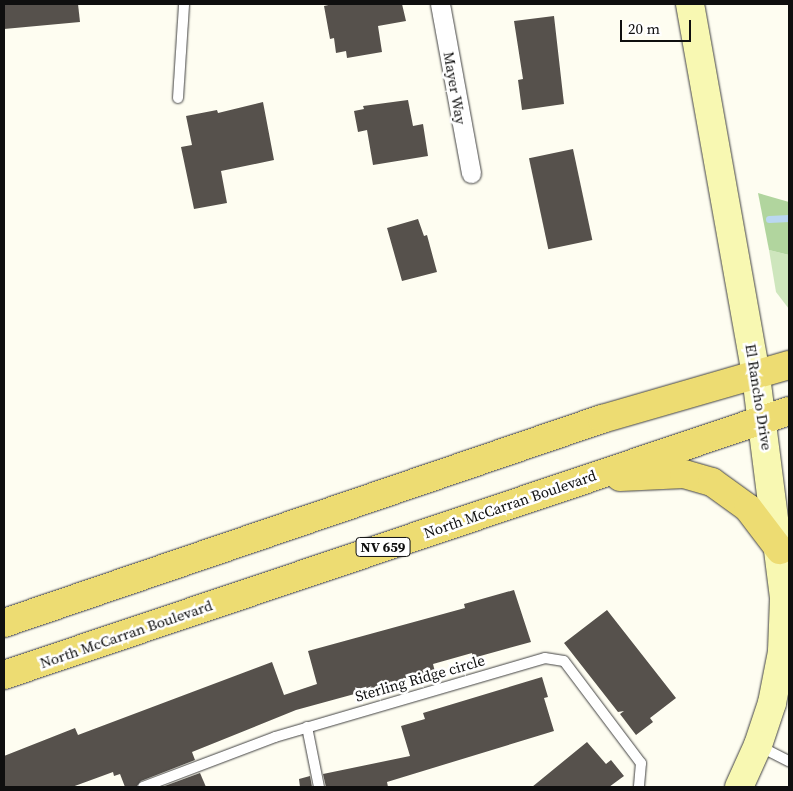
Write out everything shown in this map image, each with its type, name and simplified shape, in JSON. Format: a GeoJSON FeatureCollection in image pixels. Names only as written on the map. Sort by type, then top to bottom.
{"type":"FeatureCollection","features":[{"type":"Feature","properties":{"kind":"main road","name":"El Rancho Drive"},"geometry":{"type":"LineString","coordinates":[[690,4],[762,419],[785,539],[782,652],[772,703],[758,746],[738,787]]}},
{"type":"Feature","properties":{"kind":"main road"},"geometry":{"type":"LineString","coordinates":[[4,623],[602,419],[789,365]]}},
{"type":"Feature","properties":{"kind":"main road","name":"North McCarran Boulevard"},"geometry":{"type":"LineString","coordinates":[[4,675],[789,411]]}},
{"type":"Feature","properties":{"kind":"main road"},"geometry":{"type":"LineString","coordinates":[[584,480],[684,474],[701,477],[738,499],[785,539]]}},
{"type":"Feature","properties":{"kind":"street","name":"Mayer Way"},"geometry":{"type":"LineString","coordinates":[[440,4],[471,173]]}},
{"type":"Feature","properties":{"kind":"lane"},"geometry":{"type":"LineString","coordinates":[[178,98],[184,4]]}},
{"type":"Feature","properties":{"kind":"lane","name":"Sterling Ridge circle"},"geometry":{"type":"LineString","coordinates":[[142,787],[307,728],[545,658],[564,661],[641,763],[639,787]]}},
{"type":"Feature","properties":{"kind":"lane"},"geometry":{"type":"LineString","coordinates":[[307,728],[319,787]]}},
{"type":"Feature","properties":{"kind":"lane"},"geometry":{"type":"LineString","coordinates":[[758,746],[789,761]]}},
{"type":"Feature","properties":{"kind":"green space"},"geometry":{"type":"Polygon","coordinates":[[[758,193],[789,202],[789,255],[769,250],[758,193]]]}},
{"type":"Feature","properties":{"kind":"green space"},"geometry":{"type":"Polygon","coordinates":[[[769,250],[789,255],[789,309],[776,292],[769,250]]]}},
{"type":"Feature","properties":{"kind":"building"},"geometry":{"type":"Polygon","coordinates":[[[4,4],[78,4],[80,22],[4,29],[4,4]]]}},
{"type":"Feature","properties":{"kind":"building"},"geometry":{"type":"Polygon","coordinates":[[[333,4],[402,4],[406,21],[378,26],[382,52],[347,58],[346,51],[336,53],[334,38],[330,39],[324,6],[333,4]]]}},
{"type":"Feature","properties":{"kind":"building"},"geometry":{"type":"Polygon","coordinates":[[[554,16],[564,104],[522,110],[518,80],[523,79],[514,21],[554,16]]]}},
{"type":"Feature","properties":{"kind":"building"},"geometry":{"type":"Polygon","coordinates":[[[408,100],[413,126],[423,124],[428,156],[373,165],[367,130],[358,132],[354,111],[364,109],[363,106],[408,100]]]}},
{"type":"Feature","properties":{"kind":"building"},"geometry":{"type":"Polygon","coordinates":[[[263,102],[274,160],[221,171],[227,203],[194,209],[181,147],[192,145],[186,116],[217,110],[218,113],[263,102]]]}},
{"type":"Feature","properties":{"kind":"building"},"geometry":{"type":"Polygon","coordinates":[[[573,149],[592,240],[548,249],[529,158],[573,149]]]}},
{"type":"Feature","properties":{"kind":"building"},"geometry":{"type":"Polygon","coordinates":[[[418,219],[424,236],[427,235],[437,272],[402,281],[387,228],[418,219]]]}},
{"type":"Feature","properties":{"kind":"building"},"geometry":{"type":"Polygon","coordinates":[[[514,590],[531,642],[473,658],[472,653],[433,664],[435,672],[296,710],[192,752],[195,760],[141,781],[136,787],[125,787],[120,774],[114,776],[113,772],[72,787],[4,787],[4,756],[75,728],[78,735],[272,662],[284,695],[317,684],[308,651],[465,608],[464,604],[514,590]]]}},
{"type":"Feature","properties":{"kind":"building"},"geometry":{"type":"Polygon","coordinates":[[[607,610],[676,698],[650,718],[653,722],[636,735],[620,714],[624,711],[618,712],[564,643],[607,610]]]}},
{"type":"Feature","properties":{"kind":"building"},"geometry":{"type":"Polygon","coordinates":[[[542,677],[548,697],[544,698],[554,731],[387,782],[388,787],[326,787],[323,774],[410,756],[401,726],[425,719],[423,713],[542,677]]]}},
{"type":"Feature","properties":{"kind":"building"},"geometry":{"type":"Polygon","coordinates":[[[587,742],[606,764],[611,760],[624,776],[609,787],[532,787],[587,742]]]}},
{"type":"Feature","properties":{"kind":"building"},"geometry":{"type":"Polygon","coordinates":[[[200,773],[206,787],[162,787],[200,773]]]}},
{"type":"Feature","properties":{"kind":"building"},"geometry":{"type":"Polygon","coordinates":[[[310,776],[312,787],[300,787],[299,779],[310,776]]]}},
{"type":"Feature","properties":{"kind":"waterway"},"geometry":{"type":"LineString","coordinates":[[769,219],[789,218]]}}]}
